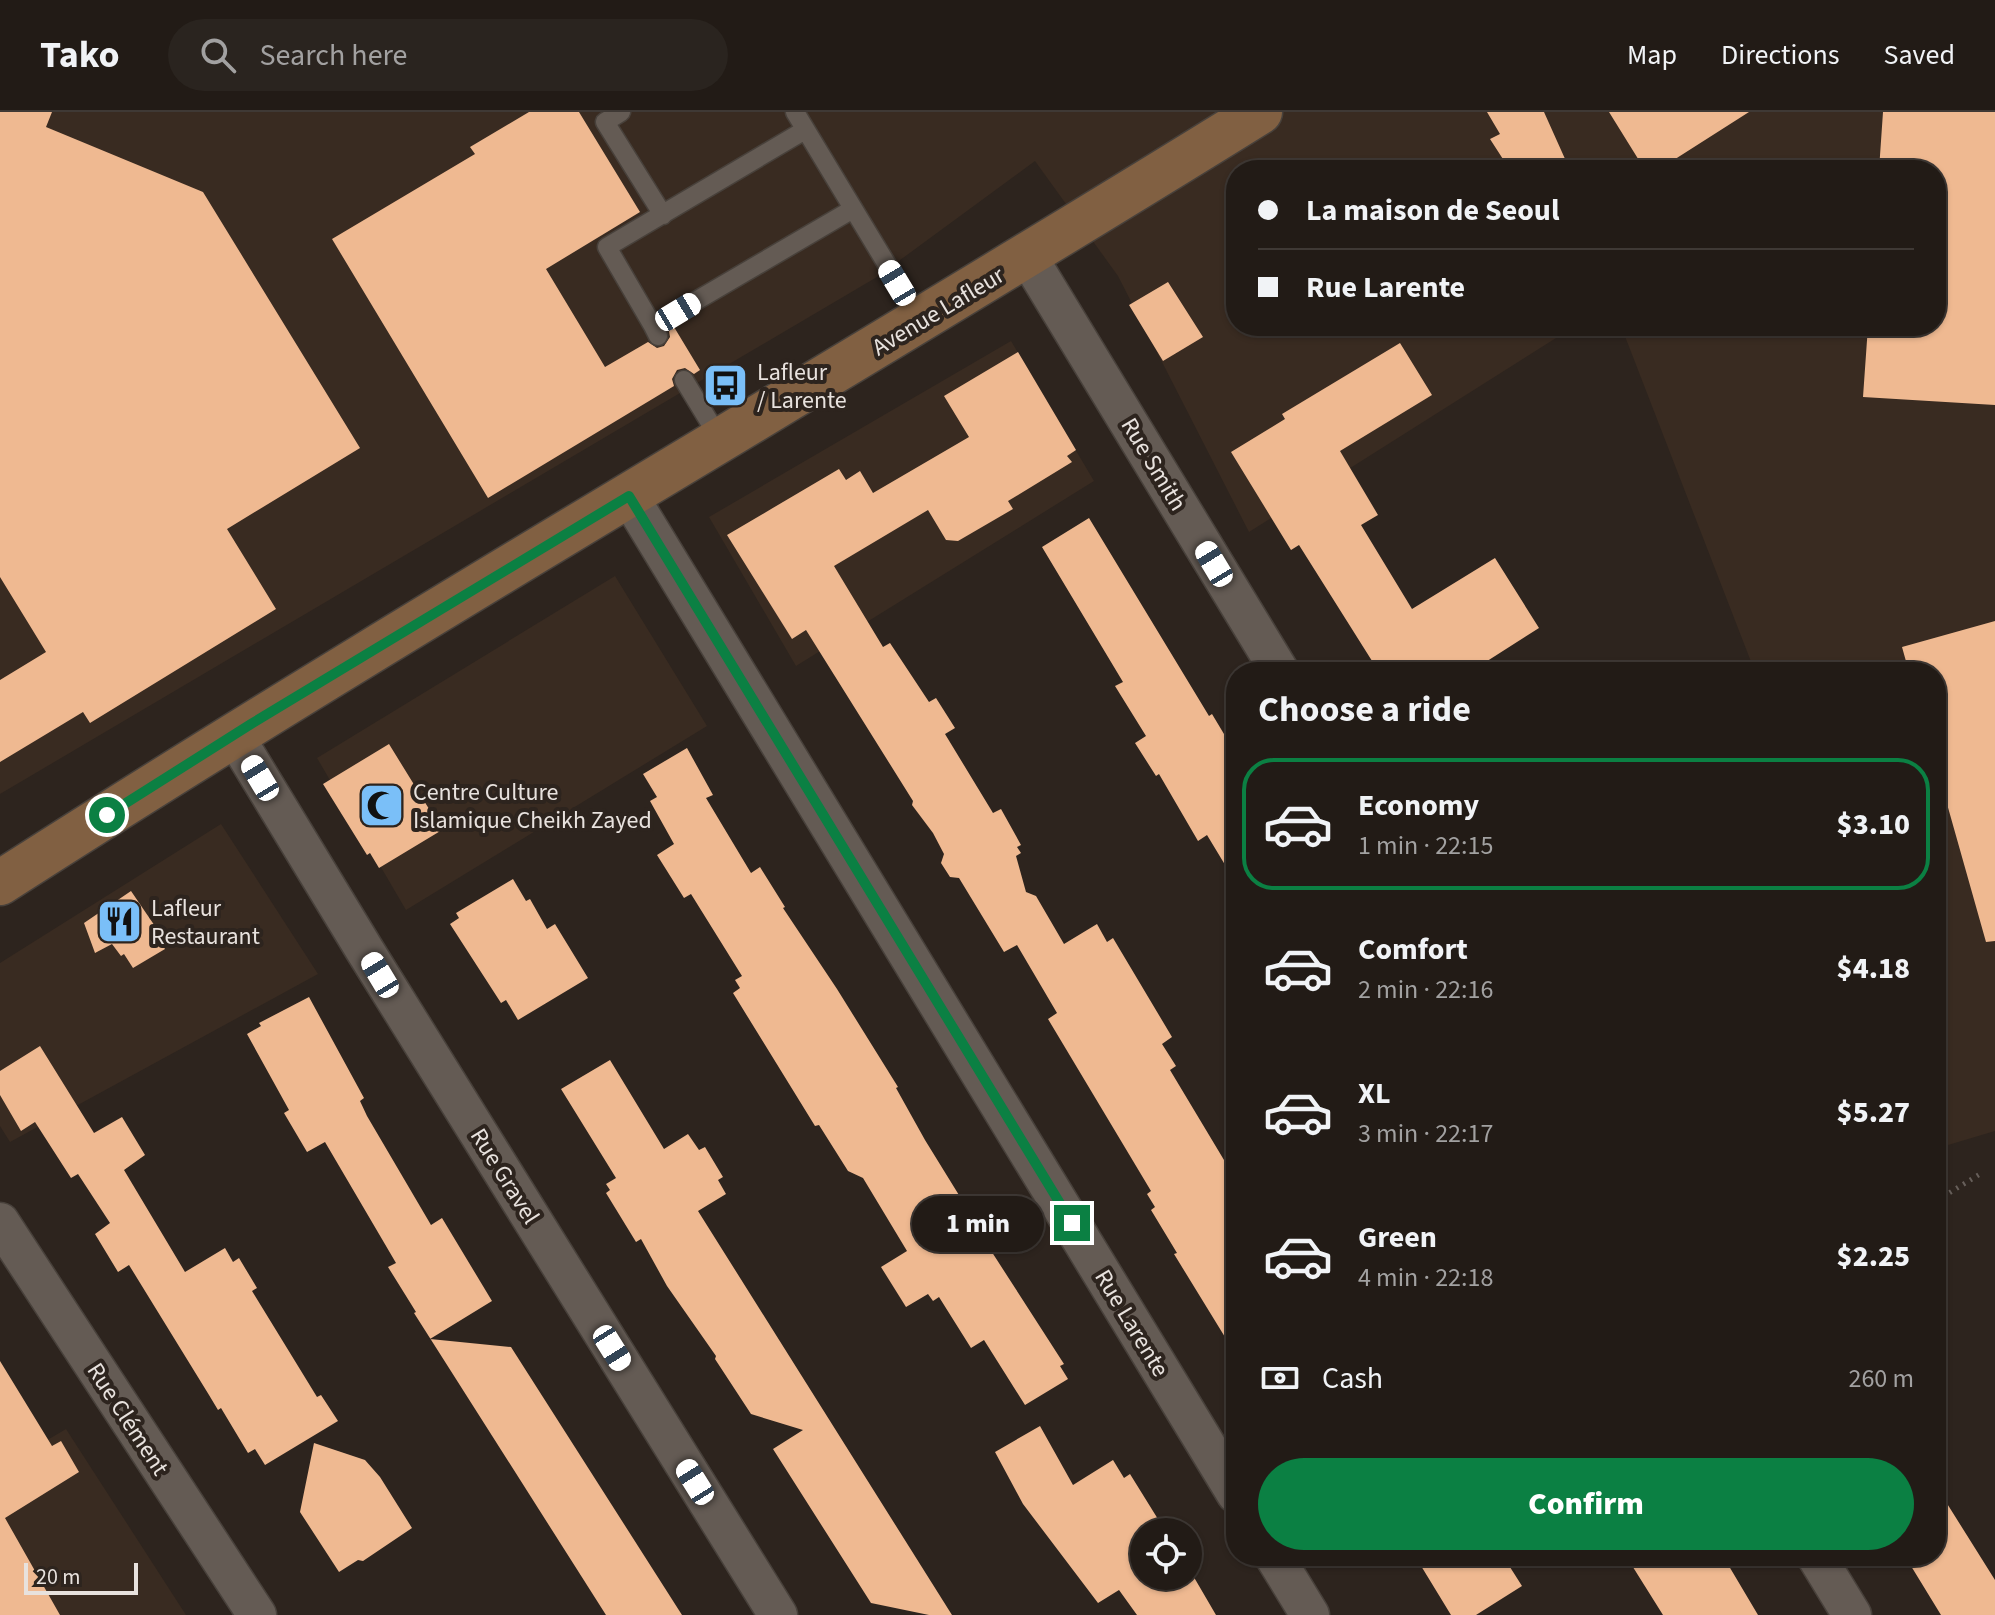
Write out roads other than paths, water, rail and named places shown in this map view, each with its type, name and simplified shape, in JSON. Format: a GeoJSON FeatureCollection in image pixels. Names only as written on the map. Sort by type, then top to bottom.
{"type":"FeatureCollection","features":[{"type":"Feature","properties":{"kind":"main road","name":"Avenue Lafleur"},"geometry":{"type":"LineString","coordinates":[[0,883],[234,735],[1028,257],[1260,112]]}},
{"type":"Feature","properties":{"kind":"street","name":"Rue Smith"},"geometry":{"type":"LineString","coordinates":[[1028,257],[1274,662]]}},
{"type":"Feature","properties":{"kind":"street","name":"Rue Larente"},"geometry":{"type":"LineString","coordinates":[[629,496],[1226,1478]]}},
{"type":"Feature","properties":{"kind":"street","name":"Rue Gravel"},"geometry":{"type":"LineString","coordinates":[[234,735],[778,1615]]}},
{"type":"Feature","properties":{"kind":"street","name":"Rue Clément"},"geometry":{"type":"LineString","coordinates":[[0,1222],[257,1615]]}},
{"type":"Feature","properties":{"kind":"street"},"geometry":{"type":"LineString","coordinates":[[1280,1566],[1310,1615]]}},
{"type":"Feature","properties":{"kind":"street"},"geometry":{"type":"LineString","coordinates":[[1822,1566],[1852,1615]]}},
{"type":"Feature","properties":{"kind":"lane"},"geometry":{"type":"LineString","coordinates":[[621,112],[605,122],[663,215]]}},
{"type":"Feature","properties":{"kind":"lane"},"geometry":{"type":"LineString","coordinates":[[795,112],[921,321]]}},
{"type":"Feature","properties":{"kind":"lane"},"geometry":{"type":"LineString","coordinates":[[805,130],[607,247],[655,331],[853,209]]}},
{"type":"Feature","properties":{"kind":"lane"},"geometry":{"type":"LineString","coordinates":[[684,380],[721,441]]}},
{"type":"Feature","properties":{"kind":"place","name":"Lafleur / Larente"},"geometry":{"type":"Point","coordinates":[726,386]}},
{"type":"Feature","properties":{"kind":"place","name":"Centre Culture Islamique Cheikh Zayed"},"geometry":{"type":"Point","coordinates":[382,806]}},
{"type":"Feature","properties":{"kind":"place","name":"Lafleur Restaurant"},"geometry":{"type":"Point","coordinates":[120,922]}}]}
